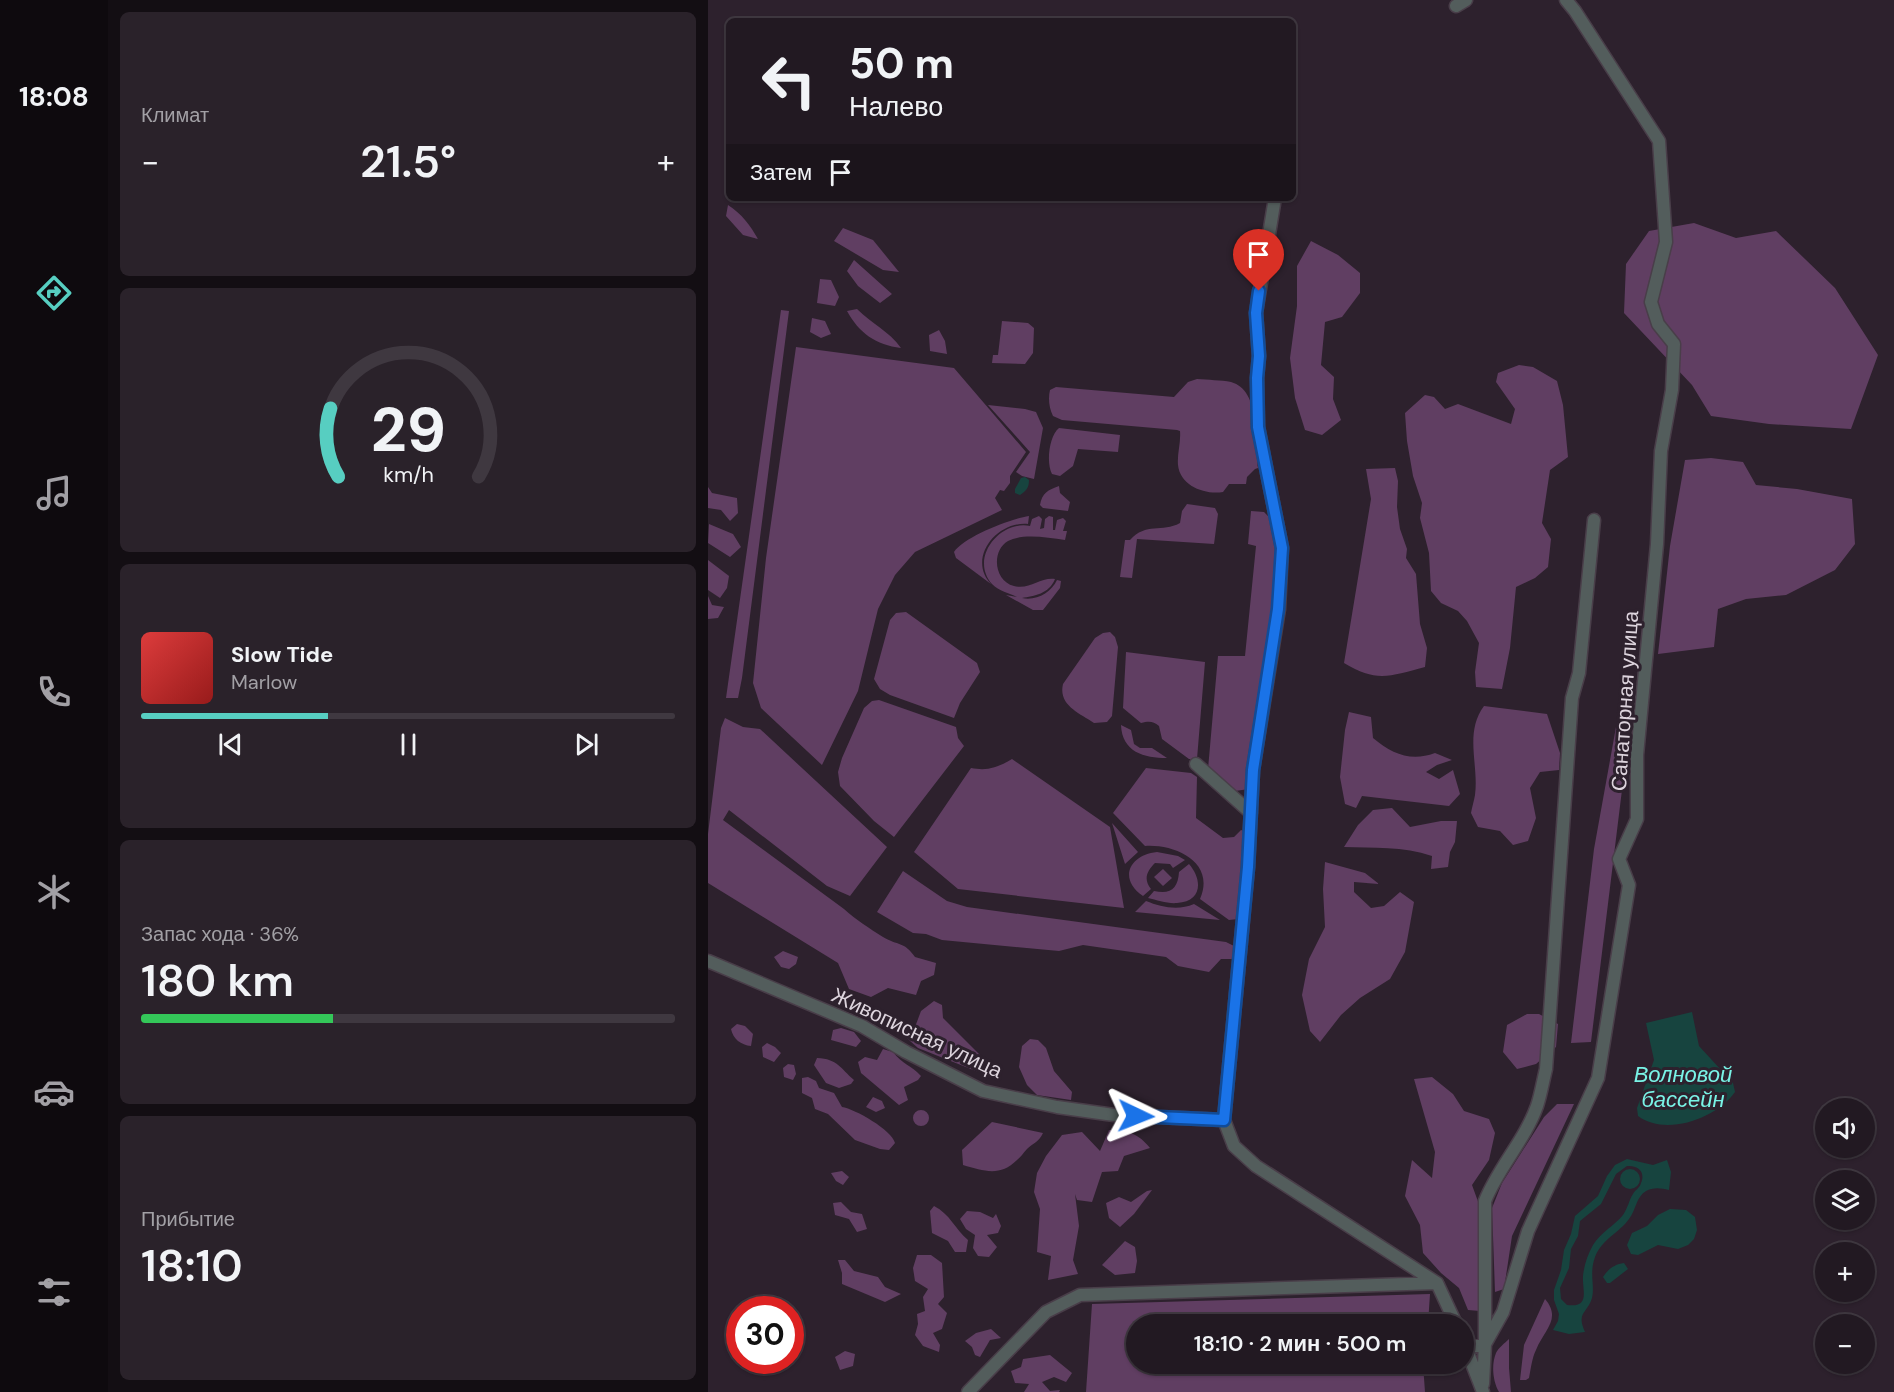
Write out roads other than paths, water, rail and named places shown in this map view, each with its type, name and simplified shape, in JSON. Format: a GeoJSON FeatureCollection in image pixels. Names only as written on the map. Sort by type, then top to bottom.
{"type":"FeatureCollection","features":[{"type":"Feature","properties":{"kind":"street","name":"Санаторная улица"},"geometry":{"type":"LineString","coordinates":[[1485,1344],[1503,1312],[1528,1231],[1598,1078],[1629,885],[1619,859],[1637,819],[1637,756],[1657,544],[1661,451],[1672,390],[1674,344],[1658,324],[1651,302],[1666,242],[1659,141],[1566,0]]}},
{"type":"Feature","properties":{"kind":"street"},"geometry":{"type":"LineString","coordinates":[[1275,201],[1256,313],[1259,356],[1258,427],[1282,548],[1278,609],[1253,770],[1248,867],[1224,1120],[1234,1146],[1256,1166],[1437,1283],[1451,1314]]}},
{"type":"Feature","properties":{"kind":"street"},"geometry":{"type":"LineString","coordinates":[[1482,1390],[1485,1344],[1485,1202],[1492,1182],[1517,1144],[1537,1107],[1546,1069],[1572,698],[1579,673],[1594,520]]}},
{"type":"Feature","properties":{"kind":"street"},"geometry":{"type":"LineString","coordinates":[[1196,764],[1251,813]]}},
{"type":"Feature","properties":{"kind":"street","name":"Живописная улица"},"geometry":{"type":"LineString","coordinates":[[708,961],[862,1026],[906,1052],[983,1090],[1057,1107],[1114,1115],[1224,1120]]}},
{"type":"Feature","properties":{"kind":"street"},"geometry":{"type":"LineString","coordinates":[[968,1392],[1046,1312],[1080,1295],[1437,1283]]}},
{"type":"Feature","properties":{"kind":"street"},"geometry":{"type":"LineString","coordinates":[[1474,1345],[1485,1344]]}},
{"type":"Feature","properties":{"kind":"street"},"geometry":{"type":"LineString","coordinates":[[1474,1369],[1482,1390]]}},
{"type":"Feature","properties":{"kind":"water"},"geometry":{"type":"Polygon","coordinates":[[[1025,477],[1029,480],[1027,489],[1020,495],[1015,493],[1021,478],[1025,477]]]}},
{"type":"Feature","properties":{"kind":"water","name":"Волновой бассейн"},"geometry":{"type":"Polygon","coordinates":[[[1692,1012],[1699,1046],[1733,1083],[1735,1092],[1716,1110],[1690,1122],[1662,1125],[1649,1122],[1638,1116],[1637,1108],[1654,1060],[1646,1023],[1692,1012]]]}},
{"type":"Feature","properties":{"kind":"water"},"geometry":{"type":"Polygon","coordinates":[[[1627,1159],[1653,1165],[1667,1160],[1671,1172],[1669,1190],[1654,1188],[1643,1194],[1629,1219],[1598,1251],[1592,1269],[1592,1298],[1582,1317],[1585,1332],[1569,1334],[1553,1330],[1559,1314],[1554,1300],[1554,1290],[1575,1216],[1598,1196],[1615,1165],[1627,1159]],[[1627,1166],[1616,1174],[1601,1204],[1580,1221],[1578,1236],[1571,1249],[1569,1268],[1560,1288],[1561,1299],[1567,1305],[1579,1304],[1582,1301],[1586,1260],[1591,1248],[1596,1240],[1623,1215],[1640,1185],[1641,1172],[1627,1166]]]}},
{"type":"Feature","properties":{"kind":"water"},"geometry":{"type":"Polygon","coordinates":[[[1630,1169],[1637,1172],[1640,1179],[1637,1186],[1630,1189],[1623,1186],[1620,1179],[1623,1172],[1630,1169]]]}},
{"type":"Feature","properties":{"kind":"water"},"geometry":{"type":"Polygon","coordinates":[[[1670,1209],[1686,1210],[1695,1217],[1697,1230],[1694,1239],[1688,1245],[1678,1249],[1658,1245],[1638,1255],[1631,1254],[1627,1245],[1632,1233],[1647,1226],[1658,1215],[1670,1209]]]}},
{"type":"Feature","properties":{"kind":"water"},"geometry":{"type":"Polygon","coordinates":[[[1624,1263],[1628,1269],[1607,1283],[1603,1277],[1607,1272],[1624,1263]]]}}]}
